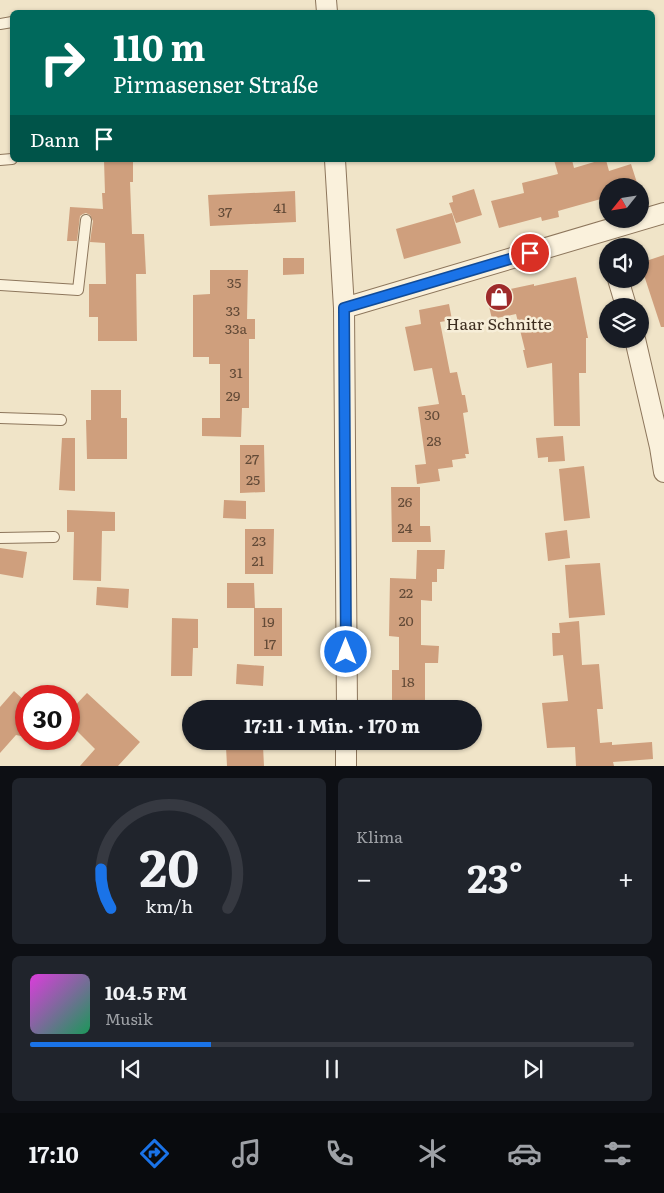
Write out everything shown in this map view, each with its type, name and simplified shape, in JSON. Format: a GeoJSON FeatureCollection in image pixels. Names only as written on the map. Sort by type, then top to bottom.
{"type":"FeatureCollection","features":[{"type":"Feature","properties":{"kind":"street"},"geometry":{"type":"LineString","coordinates":[[335,162],[344,308],[346,700]]}},
{"type":"Feature","properties":{"kind":"street"},"geometry":{"type":"LineString","coordinates":[[609,238],[664,213]]}},
{"type":"Feature","properties":{"kind":"street"},"geometry":{"type":"LineString","coordinates":[[344,308],[599,241]]}},
{"type":"Feature","properties":{"kind":"street"},"geometry":{"type":"LineString","coordinates":[[637,348],[660,446],[664,472]]}},
{"type":"Feature","properties":{"kind":"street"},"geometry":{"type":"LineString","coordinates":[[346,750],[346,766]]}},
{"type":"Feature","properties":{"kind":"lane"},"geometry":{"type":"LineString","coordinates":[[0,285],[78,290],[86,220]]}},
{"type":"Feature","properties":{"kind":"lane"},"geometry":{"type":"LineString","coordinates":[[0,418],[61,420]]}},
{"type":"Feature","properties":{"kind":"lane"},"geometry":{"type":"LineString","coordinates":[[0,538],[54,537]]}},
{"type":"Feature","properties":{"kind":"building"},"geometry":{"type":"Polygon","coordinates":[[[104,162],[133,162],[133,182],[130,182],[132,234],[144,234],[146,274],[136,274],[137,341],[98,341],[98,317],[89,317],[89,284],[106,284],[105,243],[90,242],[93,221],[90,215],[86,213],[80,216],[77,241],[67,241],[70,207],[103,209],[102,193],[105,193],[104,162]]]}},
{"type":"Feature","properties":{"kind":"building"},"geometry":{"type":"Polygon","coordinates":[[[555,162],[572,162],[574,168],[594,162],[607,162],[609,171],[631,164],[635,178],[599,178],[599,200],[558,211],[559,217],[542,221],[541,217],[499,228],[491,201],[524,193],[522,183],[558,174],[555,162]]]}},
{"type":"Feature","properties":{"kind":"building"},"geometry":{"type":"Polygon","coordinates":[[[474,189],[482,215],[456,223],[449,203],[453,202],[452,196],[474,189]]]}},
{"type":"Feature","properties":{"kind":"building"},"geometry":{"type":"Polygon","coordinates":[[[295,191],[296,222],[210,226],[208,195],[295,191]]]}},
{"type":"Feature","properties":{"kind":"building"},"geometry":{"type":"Polygon","coordinates":[[[452,213],[461,243],[404,259],[396,229],[452,213]]]}},
{"type":"Feature","properties":{"kind":"building"},"geometry":{"type":"Polygon","coordinates":[[[664,255],[664,327],[661,327],[648,288],[649,260],[664,255]]]}},
{"type":"Feature","properties":{"kind":"building"},"geometry":{"type":"Polygon","coordinates":[[[283,258],[304,258],[304,274],[283,275],[283,258]]]}},
{"type":"Feature","properties":{"kind":"building"},"geometry":{"type":"Polygon","coordinates":[[[210,270],[248,270],[247,319],[255,319],[255,339],[249,339],[249,408],[242,408],[241,437],[202,436],[202,418],[220,418],[220,364],[209,364],[209,357],[193,357],[193,295],[210,294],[210,270]]]}},
{"type":"Feature","properties":{"kind":"building"},"geometry":{"type":"Polygon","coordinates":[[[576,277],[588,338],[586,338],[586,373],[579,373],[580,426],[554,426],[552,363],[527,368],[523,350],[525,350],[516,314],[492,319],[486,294],[576,277]]]}},
{"type":"Feature","properties":{"kind":"building"},"geometry":{"type":"Polygon","coordinates":[[[449,304],[452,320],[440,322],[450,373],[457,372],[462,395],[465,395],[468,412],[463,413],[469,454],[465,454],[466,458],[452,460],[453,467],[438,469],[440,481],[417,484],[415,465],[426,464],[418,407],[439,404],[432,368],[414,371],[405,327],[421,324],[419,310],[449,304]]]}},
{"type":"Feature","properties":{"kind":"building"},"geometry":{"type":"Polygon","coordinates":[[[91,390],[121,390],[121,418],[127,418],[127,459],[87,459],[86,420],[91,420],[91,390]]]}},
{"type":"Feature","properties":{"kind":"building"},"geometry":{"type":"Polygon","coordinates":[[[563,436],[565,461],[548,462],[548,457],[538,458],[536,438],[563,436]]]}},
{"type":"Feature","properties":{"kind":"building"},"geometry":{"type":"Polygon","coordinates":[[[62,438],[75,438],[75,491],[59,490],[62,438]]]}},
{"type":"Feature","properties":{"kind":"building"},"geometry":{"type":"Polygon","coordinates":[[[240,445],[264,445],[265,492],[240,493],[240,445]]]}},
{"type":"Feature","properties":{"kind":"building"},"geometry":{"type":"Polygon","coordinates":[[[584,466],[590,518],[564,521],[559,469],[584,466]]]}},
{"type":"Feature","properties":{"kind":"building"},"geometry":{"type":"Polygon","coordinates":[[[391,487],[420,487],[420,526],[430,526],[431,542],[392,542],[391,487]]]}},
{"type":"Feature","properties":{"kind":"building"},"geometry":{"type":"Polygon","coordinates":[[[224,500],[246,501],[246,519],[223,518],[224,500]]]}},
{"type":"Feature","properties":{"kind":"building"},"geometry":{"type":"Polygon","coordinates":[[[67,510],[115,512],[115,531],[102,531],[101,581],[73,580],[74,532],[67,532],[67,510]]]}},
{"type":"Feature","properties":{"kind":"building"},"geometry":{"type":"Polygon","coordinates":[[[245,529],[274,529],[273,574],[245,574],[245,529]]]}},
{"type":"Feature","properties":{"kind":"building"},"geometry":{"type":"Polygon","coordinates":[[[567,530],[570,558],[548,561],[545,533],[567,530]]]}},
{"type":"Feature","properties":{"kind":"building"},"geometry":{"type":"Polygon","coordinates":[[[0,548],[27,552],[23,578],[0,574],[0,548]]]}},
{"type":"Feature","properties":{"kind":"building"},"geometry":{"type":"Polygon","coordinates":[[[417,550],[445,550],[444,569],[437,569],[437,582],[432,582],[432,601],[421,600],[421,645],[439,646],[438,663],[425,663],[425,700],[392,700],[392,670],[399,670],[399,637],[389,636],[390,578],[416,579],[417,550]]]}},
{"type":"Feature","properties":{"kind":"building"},"geometry":{"type":"Polygon","coordinates":[[[600,563],[605,615],[569,618],[565,565],[600,563]]]}},
{"type":"Feature","properties":{"kind":"building"},"geometry":{"type":"Polygon","coordinates":[[[227,583],[254,583],[255,608],[227,608],[227,583]]]}},
{"type":"Feature","properties":{"kind":"building"},"geometry":{"type":"Polygon","coordinates":[[[97,587],[129,589],[128,608],[96,605],[97,587]]]}},
{"type":"Feature","properties":{"kind":"building"},"geometry":{"type":"Polygon","coordinates":[[[254,608],[282,608],[282,656],[254,656],[254,608]]]}},
{"type":"Feature","properties":{"kind":"building"},"geometry":{"type":"Polygon","coordinates":[[[172,618],[198,619],[198,648],[193,648],[192,676],[171,676],[172,618]]]}},
{"type":"Feature","properties":{"kind":"building"},"geometry":{"type":"Polygon","coordinates":[[[579,621],[582,665],[599,664],[603,709],[597,709],[600,743],[612,742],[612,745],[652,742],[653,759],[613,762],[614,766],[576,766],[575,747],[547,748],[542,703],[568,701],[563,655],[553,656],[552,633],[560,633],[559,623],[579,621]]]}},
{"type":"Feature","properties":{"kind":"building"},"geometry":{"type":"Polygon","coordinates":[[[237,664],[264,666],[263,686],[236,684],[237,664]]]}},
{"type":"Feature","properties":{"kind":"building"},"geometry":{"type":"Polygon","coordinates":[[[15,692],[15,736],[0,753],[0,707],[15,692]]]}},
{"type":"Feature","properties":{"kind":"building"},"geometry":{"type":"Polygon","coordinates":[[[87,693],[140,742],[118,766],[80,766],[95,749],[80,734],[80,700],[87,693]]]}},
{"type":"Feature","properties":{"kind":"building"},"geometry":{"type":"Polygon","coordinates":[[[226,750],[263,750],[264,766],[227,766],[226,750]]]}},
{"type":"Feature","properties":{"kind":"place","name":"Haar Schnitte"},"geometry":{"type":"Point","coordinates":[499,297]}},
{"type":"Feature","properties":{"kind":"route"},"geometry":{"type":"LineString","coordinates":[[346,652],[344,308],[530,253]]}}]}
